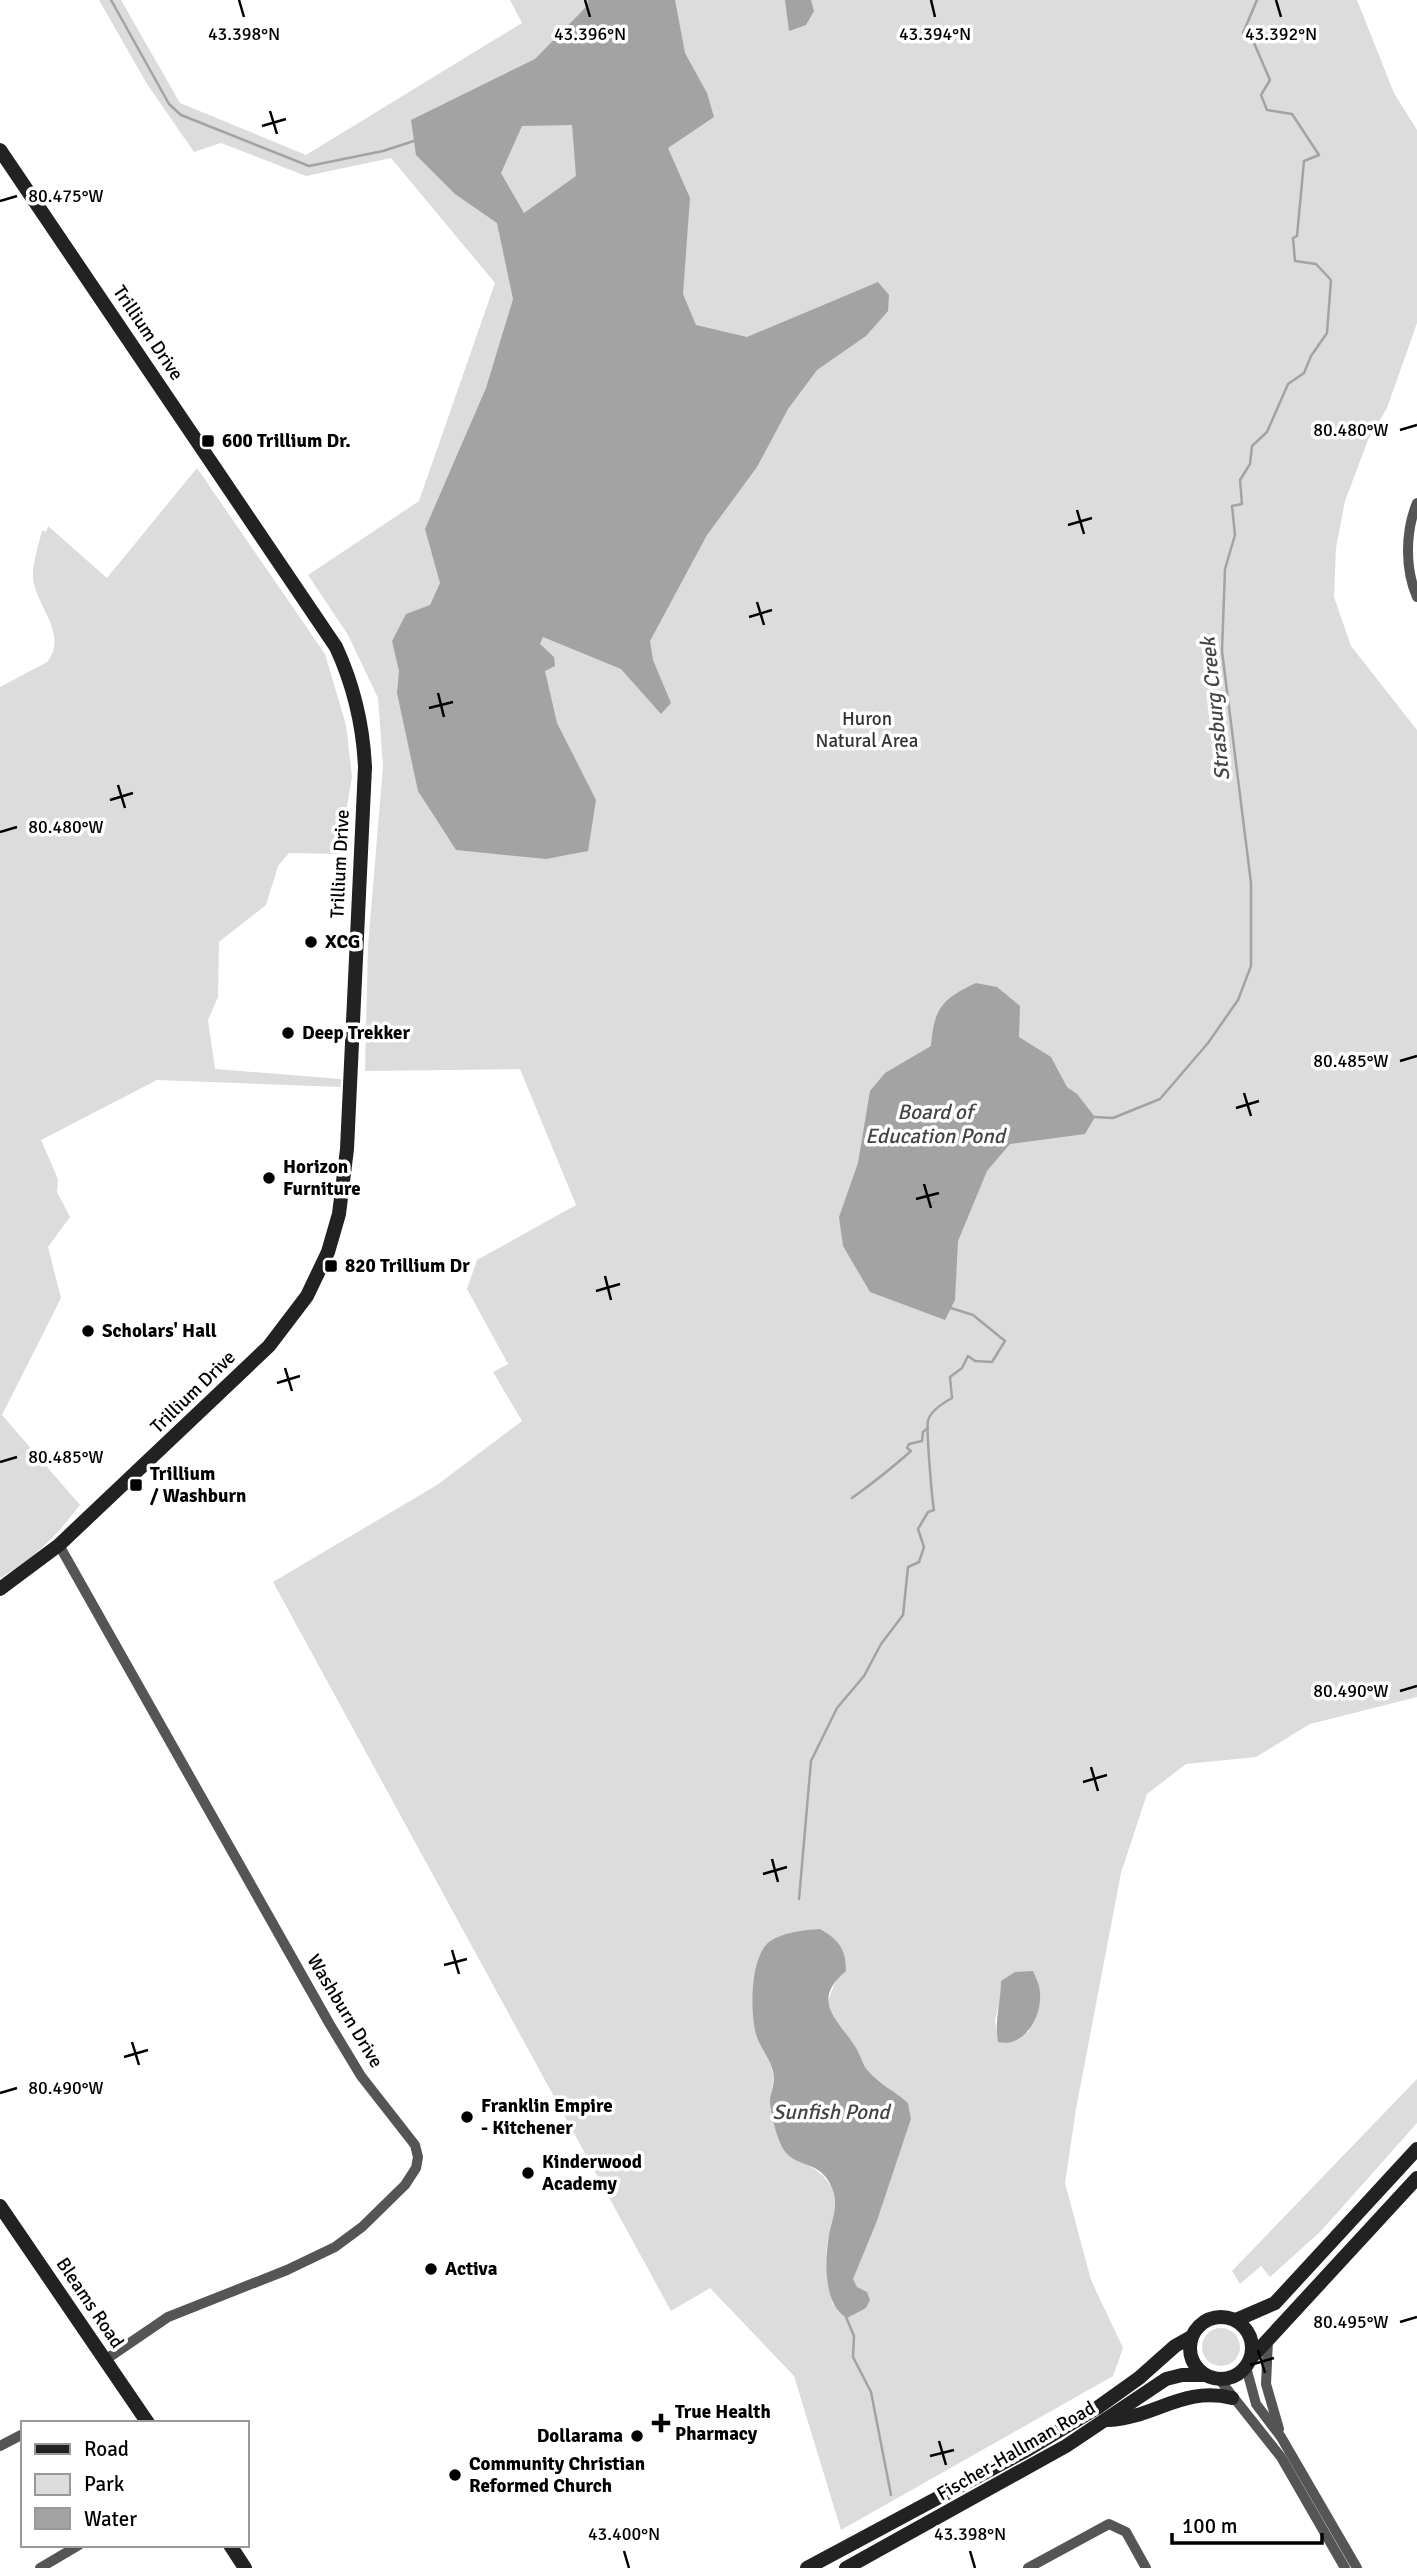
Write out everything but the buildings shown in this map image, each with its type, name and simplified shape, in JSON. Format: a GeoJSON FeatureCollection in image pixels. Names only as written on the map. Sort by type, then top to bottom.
{"type":"FeatureCollection","features":[{"type":"Feature","properties":{"kind":"main road","name":"Trillium Drive"},"geometry":{"type":"LineString","coordinates":[[0,150],[315,612],[349,675],[364,739],[348,1149],[339,1214],[328,1252],[307,1296],[269,1346],[37,1565],[0,1588]]}},
{"type":"Feature","properties":{"kind":"main road"},"geometry":{"type":"LineString","coordinates":[[1236,2320],[1275,2303],[1417,2149]]}},
{"type":"Feature","properties":{"kind":"main road"},"geometry":{"type":"LineString","coordinates":[[1248,2362],[1250,2336],[1236,2320],[1227,2317],[1209,2318],[1201,2323],[1191,2337],[1191,2358],[1204,2375],[1219,2379],[1238,2374],[1417,2178]]}},
{"type":"Feature","properties":{"kind":"main road","name":"Bleams Road"},"geometry":{"type":"LineString","coordinates":[[0,2206],[147,2421]]}},
{"type":"Feature","properties":{"kind":"main road","name":"Fischer-Hallman Road"},"geometry":{"type":"LineString","coordinates":[[807,2568],[1027,2450],[1097,2408],[1139,2378],[1175,2346],[1191,2337]]}},
{"type":"Feature","properties":{"kind":"main road","name":"Fischer-Hallman Road"},"geometry":{"type":"LineString","coordinates":[[846,2568],[1107,2420],[1166,2379],[1182,2375],[1204,2375]]}},
{"type":"Feature","properties":{"kind":"main road"},"geometry":{"type":"LineString","coordinates":[[1107,2420],[1130,2419],[1181,2398],[1201,2395],[1232,2398]]}},
{"type":"Feature","properties":{"kind":"main road"},"geometry":{"type":"LineString","coordinates":[[231,2547],[245,2568]]}},
{"type":"Feature","properties":{"kind":"street"},"geometry":{"type":"LineString","coordinates":[[1417,503],[1408,545],[1410,569],[1417,597]]}},
{"type":"Feature","properties":{"kind":"street","name":"Washburn Drive"},"geometry":{"type":"LineString","coordinates":[[59,1545],[335,2032],[361,2076],[409,2136],[418,2157],[416,2168],[405,2185],[362,2227],[335,2247],[168,2317],[105,2360]]}},
{"type":"Feature","properties":{"kind":"street"},"geometry":{"type":"LineString","coordinates":[[1268,2340],[1266,2384],[1281,2437]]}},
{"type":"Feature","properties":{"kind":"street"},"geometry":{"type":"LineString","coordinates":[[1248,2362],[1256,2404],[1281,2437],[1357,2568]]}},
{"type":"Feature","properties":{"kind":"street"},"geometry":{"type":"LineString","coordinates":[[1219,2379],[1281,2457],[1345,2568]]}},
{"type":"Feature","properties":{"kind":"street"},"geometry":{"type":"LineString","coordinates":[[0,2446],[21,2435]]}},
{"type":"Feature","properties":{"kind":"street"},"geometry":{"type":"LineString","coordinates":[[1028,2568],[1110,2524],[1126,2532],[1146,2568]]}},
{"type":"Feature","properties":{"kind":"street"},"geometry":{"type":"LineString","coordinates":[[40,2568],[76,2547]]}},
{"type":"Feature","properties":{"kind":"green space","name":"Huron Natural Area"},"geometry":{"type":"Polygon","coordinates":[[[99,0],[121,0],[180,103],[306,155],[522,23],[510,0],[1357,0],[1394,93],[1417,130],[1417,323],[1387,408],[1368,440],[1345,501],[1336,548],[1334,597],[1351,646],[1417,730],[1417,1697],[1310,1724],[1256,1757],[1186,1764],[1147,1794],[1121,1873],[1076,2109],[1065,2183],[1091,2280],[1123,2348],[1113,2376],[841,2530],[794,2376],[710,2288],[671,2311],[273,1582],[437,1485],[522,1421],[493,1372],[508,1364],[467,1289],[477,1260],[576,1205],[520,1069],[365,1071],[368,946],[383,766],[378,698],[348,635],[308,575],[419,501],[495,283],[391,158],[306,176],[221,143],[194,152],[147,84],[99,0]],[[820,1929],[795,1932],[768,2053],[774,2077],[771,2093],[790,2157],[810,2166],[825,2178],[834,2195],[835,2217],[828,2238],[827,2255],[833,2305],[857,2287],[852,2280],[877,2221],[911,2119],[908,2103],[868,2072],[855,2047],[832,2018],[827,2003],[837,1978],[820,1929]],[[1001,1996],[995,2020],[998,2042],[1028,2032],[1039,2008],[1001,1996]]]}},
{"type":"Feature","properties":{"kind":"green space"},"geometry":{"type":"Polygon","coordinates":[[[197,468],[325,654],[346,725],[352,777],[339,854],[289,853],[278,866],[266,905],[219,942],[218,997],[208,1020],[215,1069],[341,1079],[341,1087],[157,1080],[41,1140],[58,1179],[57,1192],[70,1217],[48,1247],[61,1298],[2,1415],[80,1505],[44,1546],[0,1578],[0,687],[47,662],[53,652],[53,631],[33,578],[42,530],[46,532],[48,526],[107,578],[197,468]]]}},
{"type":"Feature","properties":{"kind":"green space"},"geometry":{"type":"Polygon","coordinates":[[[1417,2079],[1417,2123],[1321,2231],[1270,2277],[1261,2266],[1240,2284],[1232,2271],[1417,2079]]]}},
{"type":"Feature","properties":{"kind":"green space"},"geometry":{"type":"Polygon","coordinates":[[[1221,2328],[1234,2334],[1240,2347],[1234,2360],[1221,2366],[1208,2360],[1202,2347],[1208,2334],[1221,2328]]]}},
{"type":"Feature","properties":{"kind":"water"},"geometry":{"type":"Polygon","coordinates":[[[588,0],[675,0],[685,53],[707,93],[714,117],[668,148],[690,198],[683,294],[696,325],[747,337],[878,282],[889,295],[888,311],[866,336],[817,370],[788,409],[757,467],[707,535],[650,641],[653,660],[671,703],[661,714],[621,669],[543,637],[540,644],[554,657],[555,666],[545,671],[557,723],[596,800],[588,851],[546,859],[456,850],[418,791],[397,693],[399,671],[392,641],[406,614],[430,605],[440,583],[425,529],[486,388],[513,299],[497,223],[455,194],[416,155],[411,120],[535,59],[587,6],[588,0]],[[572,125],[522,126],[501,173],[524,213],[576,176],[572,125]]]}},
{"type":"Feature","properties":{"kind":"water"},"geometry":{"type":"Polygon","coordinates":[[[785,0],[811,0],[814,11],[806,25],[789,31],[785,0]]]}},
{"type":"Feature","properties":{"kind":"water","name":"Board of Education Pond"},"geometry":{"type":"Polygon","coordinates":[[[976,983],[997,987],[1020,1006],[1019,1037],[1051,1057],[1067,1087],[1077,1094],[1095,1117],[1085,1134],[1010,1144],[987,1171],[958,1241],[955,1300],[945,1320],[870,1292],[843,1246],[839,1217],[858,1163],[870,1091],[885,1073],[931,1046],[935,1022],[942,1006],[955,994],[976,983]]]}},
{"type":"Feature","properties":{"kind":"water","name":"Sunfish Pond"},"geometry":{"type":"Polygon","coordinates":[[[820,1929],[840,1946],[846,1963],[846,1971],[830,1992],[828,2002],[831,2011],[867,2070],[908,2103],[911,2119],[877,2221],[853,2279],[857,2287],[867,2292],[870,2300],[866,2308],[847,2318],[834,2304],[828,2284],[827,2251],[834,2212],[834,2194],[824,2175],[789,2156],[781,2145],[770,2104],[773,2072],[756,2034],[753,2012],[755,1972],[763,1949],[780,1936],[820,1929]]]}},
{"type":"Feature","properties":{"kind":"water"},"geometry":{"type":"Polygon","coordinates":[[[1033,1971],[1040,1993],[1034,2021],[1030,2029],[1016,2040],[998,2042],[1001,1981],[1015,1972],[1033,1971]]]}},
{"type":"Feature","properties":{"kind":"waterway"},"geometry":{"type":"LineString","coordinates":[[111,0],[169,104],[181,115],[309,166],[383,151],[417,140]]}},
{"type":"Feature","properties":{"kind":"waterway","name":"Strasburg Creek"},"geometry":{"type":"LineString","coordinates":[[1095,1117],[1113,1118],[1160,1099],[1208,1043],[1238,1000],[1251,966],[1251,883],[1222,651],[1225,569],[1235,535],[1232,506],[1242,504],[1240,480],[1250,464],[1252,446],[1267,432],[1288,384],[1304,373],[1311,356],[1327,333],[1331,280],[1316,264],[1295,261],[1293,238],[1297,236],[1304,161],[1319,155],[1292,114],[1267,110],[1261,95],[1270,80],[1254,43],[1243,33],[1257,0]]}},
{"type":"Feature","properties":{"kind":"waterway"},"geometry":{"type":"LineString","coordinates":[[799,1899],[811,1761],[837,1708],[864,1676],[881,1644],[903,1615],[908,1567],[919,1562],[924,1547],[918,1529],[928,1512],[934,1510],[929,1417],[952,1398],[950,1377],[962,1368],[968,1356],[975,1361],[992,1362],[1005,1341],[973,1315],[951,1308]]}},
{"type":"Feature","properties":{"kind":"waterway"},"geometry":{"type":"LineString","coordinates":[[852,1498],[911,1451],[907,1448],[909,1444],[922,1441],[923,1432],[928,1428]]}},
{"type":"Feature","properties":{"kind":"waterway"},"geometry":{"type":"LineString","coordinates":[[846,2317],[854,2336],[853,2357],[871,2392],[891,2495]]}},
{"type":"Feature","properties":{"kind":"place","name":"600 Trillium Dr."},"geometry":{"type":"Point","coordinates":[208,441]}},
{"type":"Feature","properties":{"kind":"place","name":"XCG"},"geometry":{"type":"Point","coordinates":[311,942]}},
{"type":"Feature","properties":{"kind":"place","name":"Deep Trekker"},"geometry":{"type":"Point","coordinates":[288,1033]}},
{"type":"Feature","properties":{"kind":"place","name":"Horizon Furniture"},"geometry":{"type":"Point","coordinates":[269,1178]}},
{"type":"Feature","properties":{"kind":"place","name":"820 Trillium Dr"},"geometry":{"type":"Point","coordinates":[331,1266]}},
{"type":"Feature","properties":{"kind":"place","name":"Scholars' Hall"},"geometry":{"type":"Point","coordinates":[88,1331]}},
{"type":"Feature","properties":{"kind":"place","name":"Trillium / Washburn"},"geometry":{"type":"Point","coordinates":[136,1485]}},
{"type":"Feature","properties":{"kind":"place","name":"Franklin Empire - Kitchener"},"geometry":{"type":"Point","coordinates":[467,2117]}},
{"type":"Feature","properties":{"kind":"place","name":"Kinderwood Academy"},"geometry":{"type":"Point","coordinates":[528,2173]}},
{"type":"Feature","properties":{"kind":"place","name":"Activa"},"geometry":{"type":"Point","coordinates":[431,2269]}},
{"type":"Feature","properties":{"kind":"place","name":"True Health Pharmacy"},"geometry":{"type":"Point","coordinates":[661,2423]}},
{"type":"Feature","properties":{"kind":"place","name":"Dollarama"},"geometry":{"type":"Point","coordinates":[637,2436]}},
{"type":"Feature","properties":{"kind":"place","name":"Community Christian Reformed Church"},"geometry":{"type":"Point","coordinates":[455,2475]}}]}
